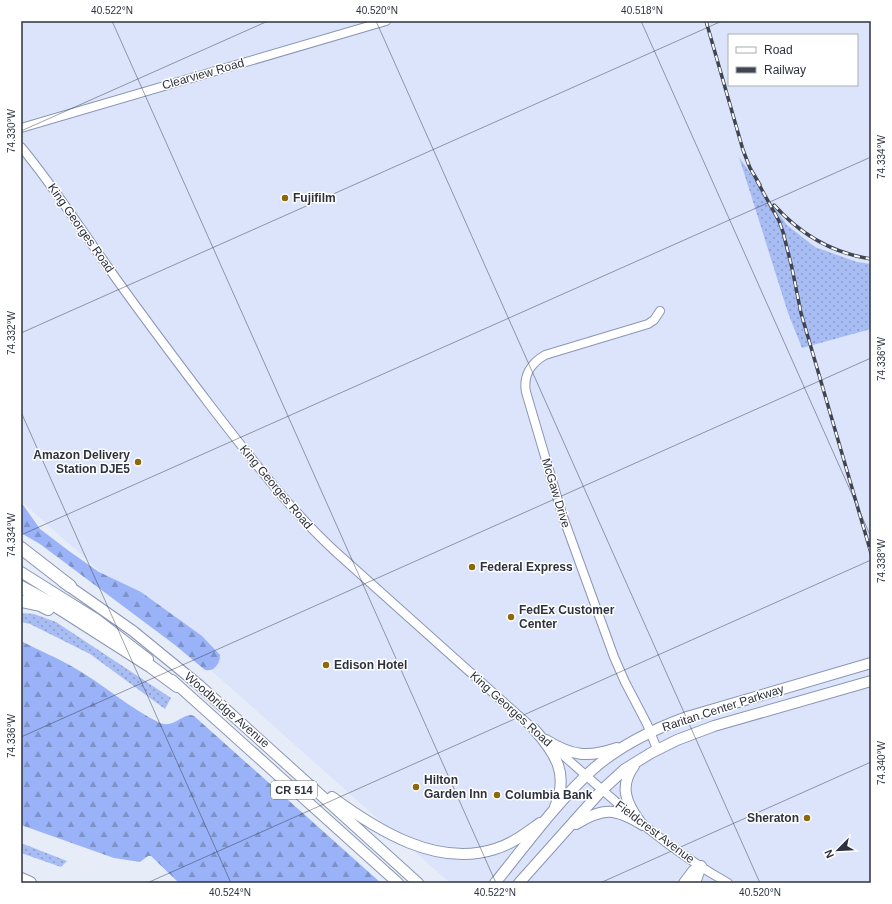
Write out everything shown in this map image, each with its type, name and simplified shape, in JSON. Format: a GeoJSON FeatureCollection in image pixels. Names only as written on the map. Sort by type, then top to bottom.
{"type":"FeatureCollection","features":[{"type":"Feature","properties":{"kind":"highway"},"geometry":{"type":"LineString","coordinates":[[21,548],[70,586]]}},
{"type":"Feature","properties":{"kind":"highway"},"geometry":{"type":"LineString","coordinates":[[21,587],[56,606],[96,631],[150,666],[177,686]]}},
{"type":"Feature","properties":{"kind":"highway"},"geometry":{"type":"LineString","coordinates":[[21,601],[40,605],[96,631]]}},
{"type":"Feature","properties":{"kind":"highway"},"geometry":{"type":"LineString","coordinates":[[21,879],[30,883]]}},
{"type":"Feature","properties":{"kind":"main road","name":"Woodbridge Avenue"},"geometry":{"type":"LineString","coordinates":[[21,556],[70,586],[133,630],[199,685],[278,755],[418,883]]}},
{"type":"Feature","properties":{"kind":"main road","name":"Woodbridge Avenue"},"geometry":{"type":"LineString","coordinates":[[21,572],[96,619],[141,654],[398,883]]}},
{"type":"Feature","properties":{"kind":"main road","name":"Raritan Center Parkway"},"geometry":{"type":"LineString","coordinates":[[553,812],[586,776],[605,760],[651,733],[700,713],[871,663]]}},
{"type":"Feature","properties":{"kind":"main road","name":"Raritan Center Parkway"},"geometry":{"type":"LineString","coordinates":[[563,833],[602,790],[619,774],[657,749],[683,737],[714,726],[871,681]]}},
{"type":"Feature","properties":{"kind":"main road"},"geometry":{"type":"LineString","coordinates":[[495,883],[553,812],[560,794],[562,782],[556,760],[547,745],[534,729]]}},
{"type":"Feature","properties":{"kind":"main road"},"geometry":{"type":"LineString","coordinates":[[546,740],[564,750],[584,754],[598,753],[636,741]]}},
{"type":"Feature","properties":{"kind":"main road"},"geometry":{"type":"LineString","coordinates":[[278,755],[335,799],[374,826],[406,842],[442,852],[470,854],[496,849],[520,837],[553,812]]}},
{"type":"Feature","properties":{"kind":"main road"},"geometry":{"type":"LineString","coordinates":[[638,761],[628,775],[625,784],[625,792],[630,806],[643,825]]}},
{"type":"Feature","properties":{"kind":"main road"},"geometry":{"type":"LineString","coordinates":[[519,883],[563,833],[587,817],[606,811],[615,812],[643,825]]}},
{"type":"Feature","properties":{"kind":"main road"},"geometry":{"type":"LineString","coordinates":[[684,883],[693,871],[701,866]]}},
{"type":"Feature","properties":{"kind":"main road"},"geometry":{"type":"LineString","coordinates":[[695,883],[701,866]]}},
{"type":"Feature","properties":{"kind":"street","name":"Clearview Road"},"geometry":{"type":"LineString","coordinates":[[21,128],[386,21]]}},
{"type":"Feature","properties":{"kind":"street","name":"King Georges Road"},"geometry":{"type":"LineString","coordinates":[[21,147],[47,180],[142,316],[260,471],[293,510],[337,553],[586,776]]}},
{"type":"Feature","properties":{"kind":"street","name":"McGaw Drive"},"geometry":{"type":"LineString","coordinates":[[657,749],[651,733],[617,666],[565,522],[526,392],[525,384],[528,371],[532,365],[545,355],[645,325],[654,320],[660,311]]}},
{"type":"Feature","properties":{"kind":"street","name":"Fieldcrest Avenue"},"geometry":{"type":"LineString","coordinates":[[586,776],[666,843],[728,883]]}},
{"type":"Feature","properties":{"kind":"shaded area"},"geometry":{"type":"Polygon","coordinates":[[[21,21],[871,21],[871,883],[450,883],[21,501],[21,21]]]}},
{"type":"Feature","properties":{"kind":"shaded area"},"geometry":{"type":"Polygon","coordinates":[[[739,157],[787,225],[815,247],[857,262],[871,264],[871,329],[802,348],[788,313],[739,157]]]}},
{"type":"Feature","properties":{"kind":"shaded area"},"geometry":{"type":"Polygon","coordinates":[[[21,613],[34,614],[56,622],[171,698],[165,709],[90,654],[30,624],[21,622],[21,613]]]}},
{"type":"Feature","properties":{"kind":"shaded area"},"geometry":{"type":"Polygon","coordinates":[[[21,843],[67,861],[61,867],[21,853],[21,843]]]}},
{"type":"Feature","properties":{"kind":"green space"},"geometry":{"type":"Polygon","coordinates":[[[21,502],[40,529],[69,551],[99,572],[141,592],[202,636],[220,655],[216,666],[212,670],[205,670],[175,645],[40,544],[21,533],[21,502]]]}},
{"type":"Feature","properties":{"kind":"green space"},"geometry":{"type":"Polygon","coordinates":[[[21,641],[73,667],[160,723],[170,724],[190,715],[194,716],[381,883],[179,883],[151,856],[148,856],[140,862],[114,858],[21,825],[21,641]]]}},
{"type":"Feature","properties":{"kind":"railway"},"geometry":{"type":"LineString","coordinates":[[706,21],[743,150],[750,168],[760,185]]}},
{"type":"Feature","properties":{"kind":"railway"},"geometry":{"type":"LineString","coordinates":[[757,181],[779,221],[783,232],[801,313],[871,553]]}},
{"type":"Feature","properties":{"kind":"railway"},"geometry":{"type":"LineString","coordinates":[[774,205],[795,225],[818,241],[843,252],[871,259]]}},
{"type":"Feature","properties":{"kind":"place","name":"Fujifilm"},"geometry":{"type":"Point","coordinates":[285,198]}},
{"type":"Feature","properties":{"kind":"place","name":"Amazon Delivery Station DJE5"},"geometry":{"type":"Point","coordinates":[138,462]}},
{"type":"Feature","properties":{"kind":"place","name":"Federal Express"},"geometry":{"type":"Point","coordinates":[472,567]}},
{"type":"Feature","properties":{"kind":"place","name":"FedEx Customer Center"},"geometry":{"type":"Point","coordinates":[511,617]}},
{"type":"Feature","properties":{"kind":"place","name":"Edison Hotel"},"geometry":{"type":"Point","coordinates":[326,665]}},
{"type":"Feature","properties":{"kind":"place","name":"Hilton Garden Inn"},"geometry":{"type":"Point","coordinates":[416,787]}},
{"type":"Feature","properties":{"kind":"place","name":"Columbia Bank"},"geometry":{"type":"Point","coordinates":[497,795]}},
{"type":"Feature","properties":{"kind":"place","name":"Sheraton"},"geometry":{"type":"Point","coordinates":[807,818]}}]}
